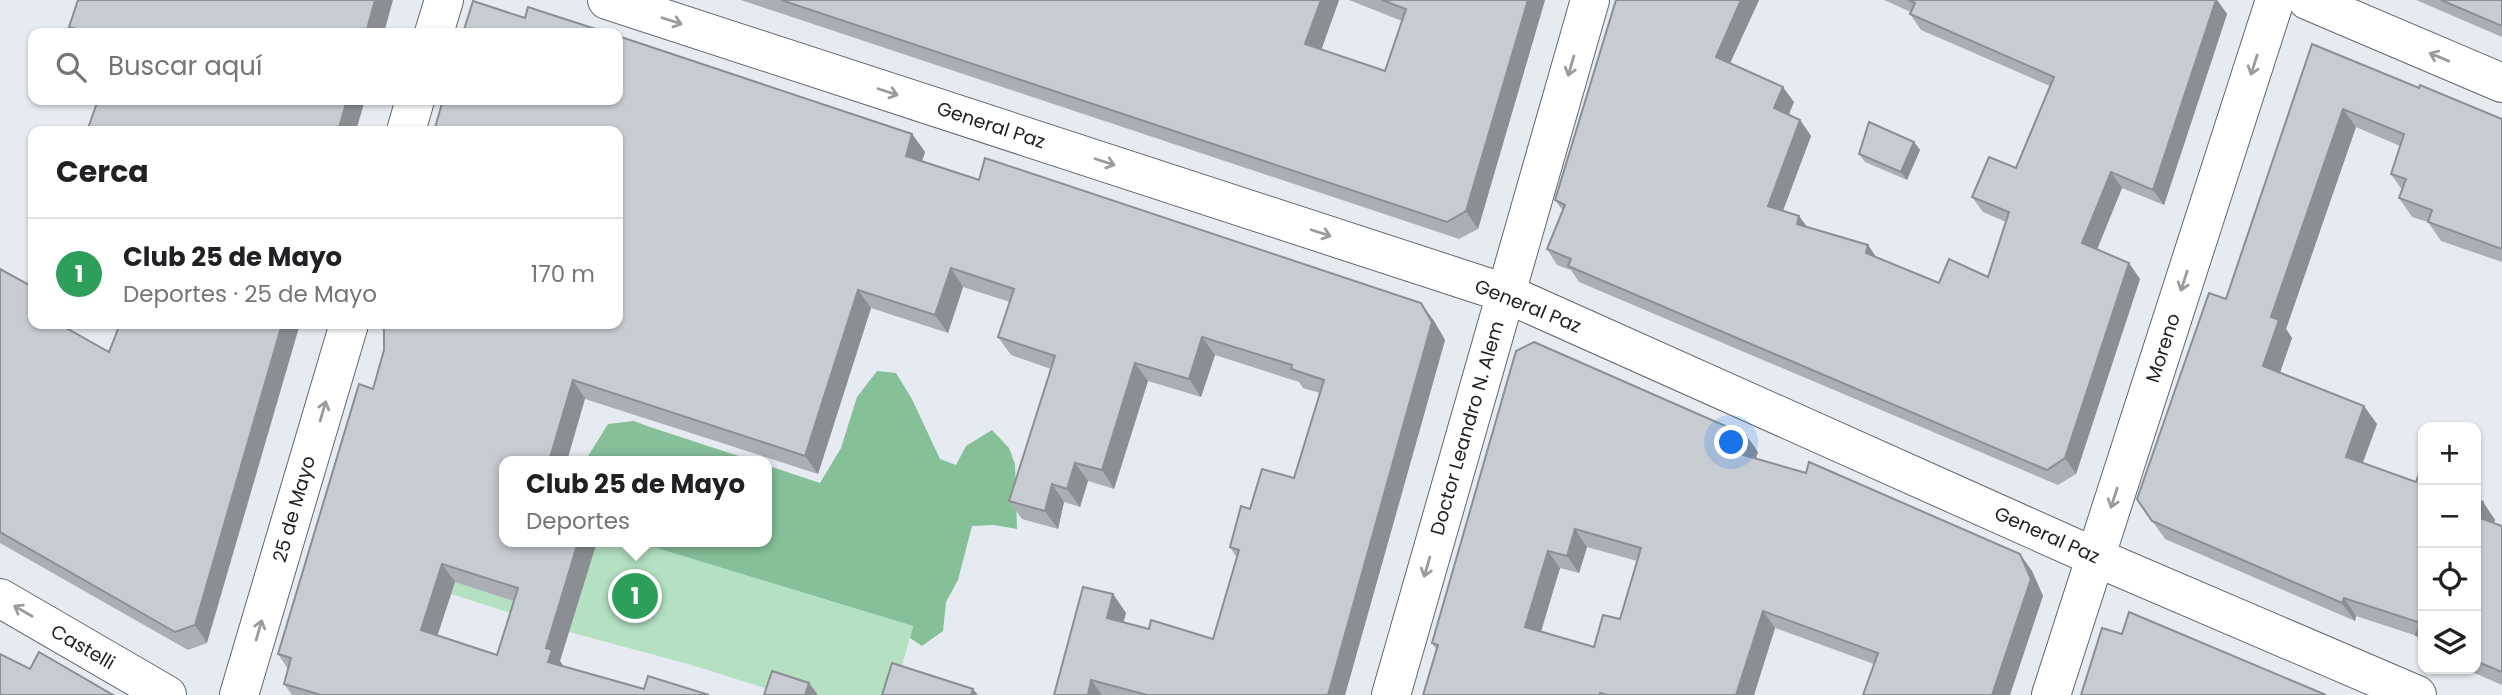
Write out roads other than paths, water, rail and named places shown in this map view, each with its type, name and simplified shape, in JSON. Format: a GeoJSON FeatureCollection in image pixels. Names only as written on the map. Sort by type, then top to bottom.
{"type":"FeatureCollection","features":[{"type":"Feature","properties":{"kind":"street"},"geometry":{"type":"LineString","coordinates":[[436,28],[444,0]]}},
{"type":"Feature","properties":{"kind":"street","name":"General Paz"},"geometry":{"type":"LineString","coordinates":[[607,0],[1505,293],[2095,557],[2417,695]]}},
{"type":"Feature","properties":{"kind":"street","name":"Doctor Leandro N. Alem"},"geometry":{"type":"LineString","coordinates":[[1391,695],[1590,0]]}},
{"type":"Feature","properties":{"kind":"street","name":"Moreno"},"geometry":{"type":"LineString","coordinates":[[2051,695],[2275,0]]}},
{"type":"Feature","properties":{"kind":"street"},"geometry":{"type":"LineString","coordinates":[[2307,0],[2502,83]]}},
{"type":"Feature","properties":{"kind":"street"},"geometry":{"type":"LineString","coordinates":[[407,126],[413,105]]}},
{"type":"Feature","properties":{"kind":"street","name":"25 de Mayo"},"geometry":{"type":"LineString","coordinates":[[239,695],[348,329]]}},
{"type":"Feature","properties":{"kind":"street","name":"Castelli"},"geometry":{"type":"LineString","coordinates":[[0,598],[167,695]]}},
{"type":"Feature","properties":{"kind":"place","name":"Club 25 de Mayo"},"geometry":{"type":"Point","coordinates":[635,596]}}]}
